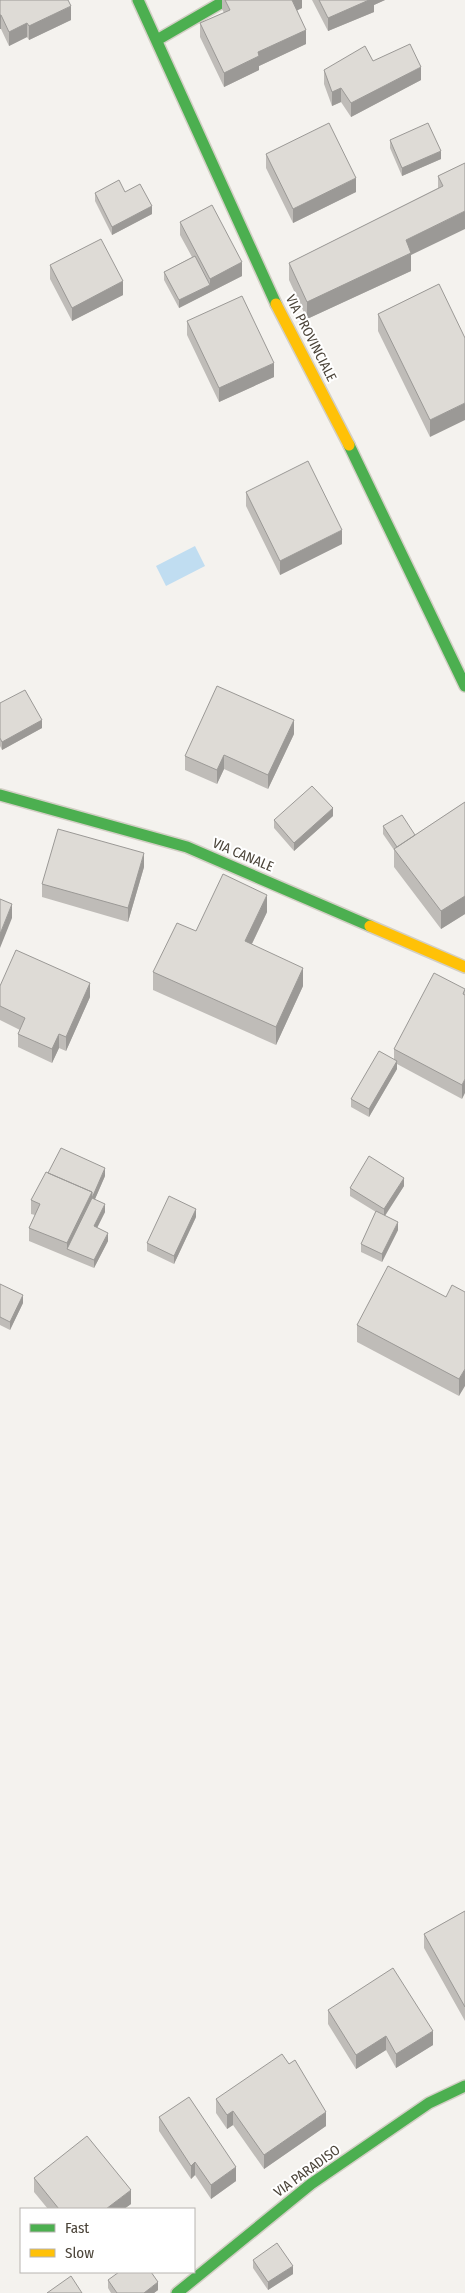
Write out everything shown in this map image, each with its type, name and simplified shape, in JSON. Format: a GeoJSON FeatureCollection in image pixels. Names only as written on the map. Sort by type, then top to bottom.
{"type":"FeatureCollection","features":[{"type":"Feature","properties":{"kind":"street","name":"VIA PROVINCIALE"},"geometry":{"type":"LineString","coordinates":[[138,0],[276,305],[355,457],[465,686]]}},
{"type":"Feature","properties":{"kind":"street"},"geometry":{"type":"LineString","coordinates":[[157,40],[226,0]]}},
{"type":"Feature","properties":{"kind":"street","name":"VIA CANALE"},"geometry":{"type":"LineString","coordinates":[[0,795],[187,847],[465,967]]}},
{"type":"Feature","properties":{"kind":"street","name":"VIA PARADISO"},"geometry":{"type":"LineString","coordinates":[[177,2293],[311,2184],[429,2103],[465,2086]]}},
{"type":"Feature","properties":{"kind":"water"},"geometry":{"type":"Polygon","coordinates":[[[195,546],[205,566],[166,586],[156,566],[195,546]]]}},
{"type":"Feature","properties":{"kind":"building"},"geometry":{"type":"Polygon","coordinates":[[[0,0],[68,0],[71,6],[29,26],[27,23],[9,32],[0,15],[0,0]]]}},
{"type":"Feature","properties":{"kind":"building"},"geometry":{"type":"Polygon","coordinates":[[[225,0],[292,0],[306,30],[258,52],[259,56],[224,73],[200,23],[230,10],[225,0]]]}},
{"type":"Feature","properties":{"kind":"building"},"geometry":{"type":"Polygon","coordinates":[[[319,0],[369,0],[328,18],[319,0]]]}},
{"type":"Feature","properties":{"kind":"building"},"geometry":{"type":"Polygon","coordinates":[[[410,44],[421,67],[351,103],[341,88],[332,92],[324,70],[365,46],[373,61],[410,44]]]}},
{"type":"Feature","properties":{"kind":"building"},"geometry":{"type":"Polygon","coordinates":[[[329,123],[356,178],[293,209],[266,154],[329,123]]]}},
{"type":"Feature","properties":{"kind":"building"},"geometry":{"type":"Polygon","coordinates":[[[428,123],[441,151],[402,168],[390,140],[428,123]]]}},
{"type":"Feature","properties":{"kind":"building"},"geometry":{"type":"Polygon","coordinates":[[[465,163],[465,211],[406,240],[411,253],[307,302],[289,263],[443,186],[438,176],[465,163]]]}},
{"type":"Feature","properties":{"kind":"building"},"geometry":{"type":"Polygon","coordinates":[[[119,180],[125,192],[140,184],[152,206],[112,227],[95,193],[119,180]]]}},
{"type":"Feature","properties":{"kind":"building"},"geometry":{"type":"Polygon","coordinates":[[[212,205],[242,262],[210,279],[180,222],[212,205]]]}},
{"type":"Feature","properties":{"kind":"building"},"geometry":{"type":"Polygon","coordinates":[[[101,239],[123,281],[72,308],[50,265],[101,239]]]}},
{"type":"Feature","properties":{"kind":"building"},"geometry":{"type":"Polygon","coordinates":[[[195,256],[210,285],[179,300],[164,272],[195,256]]]}},
{"type":"Feature","properties":{"kind":"building"},"geometry":{"type":"Polygon","coordinates":[[[439,284],[465,338],[465,403],[430,420],[378,314],[439,284]]]}},
{"type":"Feature","properties":{"kind":"building"},"geometry":{"type":"Polygon","coordinates":[[[242,296],[274,363],[219,388],[187,321],[242,296]]]}},
{"type":"Feature","properties":{"kind":"building"},"geometry":{"type":"Polygon","coordinates":[[[308,461],[342,530],[280,561],[246,492],[308,461]]]}},
{"type":"Feature","properties":{"kind":"building"},"geometry":{"type":"Polygon","coordinates":[[[217,686],[294,720],[268,775],[224,755],[217,770],[185,756],[217,686]]]}},
{"type":"Feature","properties":{"kind":"building"},"geometry":{"type":"Polygon","coordinates":[[[25,690],[42,720],[2,742],[0,738],[0,703],[25,690]]]}},
{"type":"Feature","properties":{"kind":"building"},"geometry":{"type":"Polygon","coordinates":[[[312,786],[333,808],[294,843],[274,820],[312,786]]]}},
{"type":"Feature","properties":{"kind":"building"},"geometry":{"type":"Polygon","coordinates":[[[465,802],[465,896],[441,911],[394,849],[465,802]]]}},
{"type":"Feature","properties":{"kind":"building"},"geometry":{"type":"Polygon","coordinates":[[[402,815],[415,835],[397,847],[383,826],[402,815]]]}},
{"type":"Feature","properties":{"kind":"building"},"geometry":{"type":"Polygon","coordinates":[[[58,829],[144,853],[128,908],[42,884],[58,829]]]}},
{"type":"Feature","properties":{"kind":"building"},"geometry":{"type":"Polygon","coordinates":[[[223,874],[267,895],[245,941],[303,968],[276,1027],[153,972],[177,923],[196,931],[223,874]]]}},
{"type":"Feature","properties":{"kind":"building"},"geometry":{"type":"Polygon","coordinates":[[[0,899],[12,904],[0,934],[0,899]]]}},
{"type":"Feature","properties":{"kind":"building"},"geometry":{"type":"Polygon","coordinates":[[[16,950],[90,983],[66,1037],[59,1034],[52,1049],[18,1034],[25,1018],[0,1006],[0,986],[16,950]]]}},
{"type":"Feature","properties":{"kind":"building"},"geometry":{"type":"Polygon","coordinates":[[[434,973],[465,989],[463,994],[465,995],[465,1079],[462,1085],[394,1049],[434,973]]]}},
{"type":"Feature","properties":{"kind":"building"},"geometry":{"type":"Polygon","coordinates":[[[379,1051],[397,1061],[369,1109],[351,1099],[379,1051]]]}},
{"type":"Feature","properties":{"kind":"building"},"geometry":{"type":"Polygon","coordinates":[[[61,1148],[105,1168],[92,1198],[92,1192],[48,1173],[61,1148]]]}},
{"type":"Feature","properties":{"kind":"building"},"geometry":{"type":"Polygon","coordinates":[[[369,1156],[404,1178],[384,1209],[350,1188],[369,1156]]]}},
{"type":"Feature","properties":{"kind":"building"},"geometry":{"type":"Polygon","coordinates":[[[46,1172],[92,1192],[67,1243],[29,1228],[40,1204],[31,1200],[46,1172]]]}},
{"type":"Feature","properties":{"kind":"building"},"geometry":{"type":"Polygon","coordinates":[[[169,1196],[196,1209],[174,1256],[147,1243],[169,1196]]]}},
{"type":"Feature","properties":{"kind":"building"},"geometry":{"type":"Polygon","coordinates":[[[92,1198],[105,1204],[94,1226],[108,1233],[94,1260],[67,1249],[92,1198]]]}},
{"type":"Feature","properties":{"kind":"building"},"geometry":{"type":"Polygon","coordinates":[[[376,1211],[398,1222],[382,1254],[361,1244],[376,1211]]]}},
{"type":"Feature","properties":{"kind":"building"},"geometry":{"type":"Polygon","coordinates":[[[388,1266],[446,1297],[452,1285],[465,1292],[465,1369],[459,1379],[357,1325],[388,1266]]]}},
{"type":"Feature","properties":{"kind":"building"},"geometry":{"type":"Polygon","coordinates":[[[0,1284],[23,1295],[10,1322],[0,1317],[0,1284]]]}},
{"type":"Feature","properties":{"kind":"building"},"geometry":{"type":"Polygon","coordinates":[[[465,1911],[465,2007],[424,1934],[465,1911]]]}},
{"type":"Feature","properties":{"kind":"building"},"geometry":{"type":"Polygon","coordinates":[[[393,1968],[433,2031],[396,2054],[386,2036],[356,2055],[328,2010],[393,1968]]]}},
{"type":"Feature","properties":{"kind":"building"},"geometry":{"type":"Polygon","coordinates":[[[282,2054],[289,2064],[295,2060],[326,2112],[264,2155],[233,2111],[227,2115],[216,2099],[282,2054]]]}},
{"type":"Feature","properties":{"kind":"building"},"geometry":{"type":"Polygon","coordinates":[[[189,2097],[236,2167],[211,2185],[195,2162],[191,2166],[159,2117],[189,2097]]]}},
{"type":"Feature","properties":{"kind":"building"},"geometry":{"type":"Polygon","coordinates":[[[87,2136],[131,2190],[107,2208],[58,2208],[34,2178],[87,2136]]]}},
{"type":"Feature","properties":{"kind":"building"},"geometry":{"type":"Polygon","coordinates":[[[277,2243],[293,2266],[268,2282],[253,2260],[277,2243]]]}},
{"type":"Feature","properties":{"kind":"building"},"geometry":{"type":"Polygon","coordinates":[[[118,2273],[152,2273],[158,2282],[144,2293],[117,2293],[108,2280],[118,2273]]]}},
{"type":"Feature","properties":{"kind":"building"},"geometry":{"type":"Polygon","coordinates":[[[71,2276],[82,2293],[47,2293],[71,2276]]]}},
{"type":"Feature","properties":{"kind":"traffic: fast"},"geometry":{"type":"LineString","coordinates":[[138,0],[276,304]]}},
{"type":"Feature","properties":{"kind":"traffic: fast"},"geometry":{"type":"LineString","coordinates":[[157,40],[226,0]]}},
{"type":"Feature","properties":{"kind":"traffic: fast"},"geometry":{"type":"LineString","coordinates":[[349,445],[465,686]]}},
{"type":"Feature","properties":{"kind":"traffic: fast"},"geometry":{"type":"LineString","coordinates":[[0,795],[187,847],[370,926]]}},
{"type":"Feature","properties":{"kind":"traffic: fast"},"geometry":{"type":"LineString","coordinates":[[177,2293],[311,2184],[429,2103],[465,2086]]}},
{"type":"Feature","properties":{"kind":"traffic: slow"},"geometry":{"type":"LineString","coordinates":[[276,304],[349,445]]}},
{"type":"Feature","properties":{"kind":"traffic: slow"},"geometry":{"type":"LineString","coordinates":[[370,926],[465,967]]}}]}
